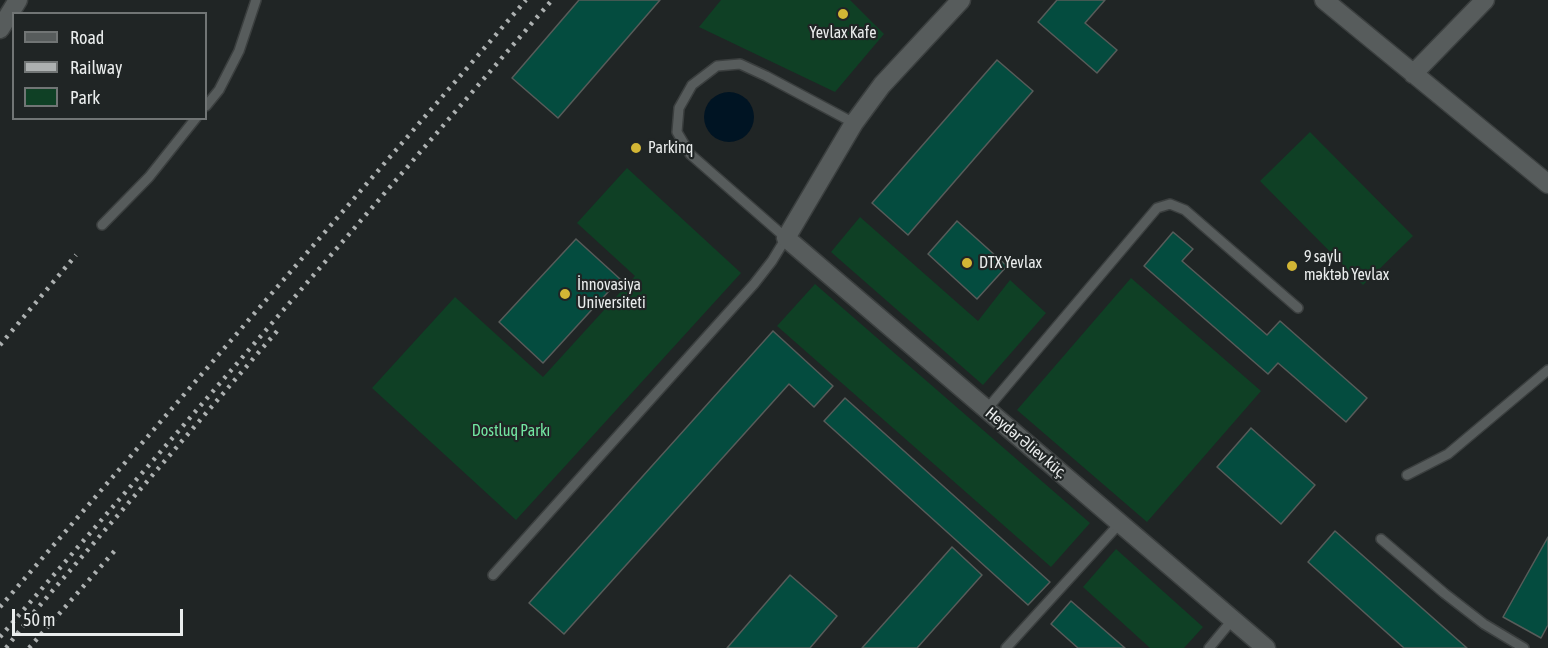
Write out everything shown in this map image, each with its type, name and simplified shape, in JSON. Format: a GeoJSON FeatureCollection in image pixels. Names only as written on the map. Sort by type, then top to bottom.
{"type":"FeatureCollection","features":[{"type":"Feature","properties":{"kind":"street"},"geometry":{"type":"LineString","coordinates":[[0,29],[18,0]]}},
{"type":"Feature","properties":{"kind":"street"},"geometry":{"type":"LineString","coordinates":[[786,238],[854,123],[882,85],[961,0]]}},
{"type":"Feature","properties":{"kind":"street"},"geometry":{"type":"LineString","coordinates":[[1324,0],[1548,184]]}},
{"type":"Feature","properties":{"kind":"street"},"geometry":{"type":"LineString","coordinates":[[1413,74],[1485,0]]}},
{"type":"Feature","properties":{"kind":"street","name":"Heydər Əliev küç."},"geometry":{"type":"LineString","coordinates":[[786,238],[1266,648]]}},
{"type":"Feature","properties":{"kind":"lane"},"geometry":{"type":"LineString","coordinates":[[207,105],[219,90],[240,51],[256,0]]}},
{"type":"Feature","properties":{"kind":"lane"},"geometry":{"type":"LineString","coordinates":[[493,576],[754,284],[786,238],[690,154],[677,132],[679,108],[692,85],[717,66],[740,64],[854,123]]}},
{"type":"Feature","properties":{"kind":"lane"},"geometry":{"type":"LineString","coordinates":[[102,225],[149,177],[194,120]]}},
{"type":"Feature","properties":{"kind":"lane"},"geometry":{"type":"LineString","coordinates":[[987,409],[1157,208],[1170,204],[1185,210],[1298,308]]}},
{"type":"Feature","properties":{"kind":"lane"},"geometry":{"type":"LineString","coordinates":[[1407,475],[1448,454],[1548,370]]}},
{"type":"Feature","properties":{"kind":"lane"},"geometry":{"type":"LineString","coordinates":[[1006,648],[1120,523]]}},
{"type":"Feature","properties":{"kind":"lane"},"geometry":{"type":"LineString","coordinates":[[1382,539],[1484,624],[1524,648]]}},
{"type":"Feature","properties":{"kind":"lane"},"geometry":{"type":"LineString","coordinates":[[1209,648],[1233,619]]}},
{"type":"Feature","properties":{"kind":"green space"},"geometry":{"type":"Polygon","coordinates":[[[721,0],[850,0],[884,34],[835,92],[699,27],[721,0]]]}},
{"type":"Feature","properties":{"kind":"green space"},"geometry":{"type":"Polygon","coordinates":[[[1310,132],[1413,236],[1363,285],[1260,181],[1310,132]]]}},
{"type":"Feature","properties":{"kind":"green space","name":"Dostluq Parkı"},"geometry":{"type":"Polygon","coordinates":[[[627,168],[741,273],[516,520],[372,388],[455,297],[543,377],[635,276],[577,223],[627,168]]]}},
{"type":"Feature","properties":{"kind":"green space"},"geometry":{"type":"Polygon","coordinates":[[[860,217],[978,321],[1010,280],[1046,313],[983,385],[831,252],[860,217]]]}},
{"type":"Feature","properties":{"kind":"green space"},"geometry":{"type":"Polygon","coordinates":[[[1131,278],[1261,391],[1147,522],[1017,410],[1131,278]]]}},
{"type":"Feature","properties":{"kind":"green space"},"geometry":{"type":"Polygon","coordinates":[[[815,284],[1090,523],[1051,567],[777,326],[815,284]]]}},
{"type":"Feature","properties":{"kind":"green space"},"geometry":{"type":"Polygon","coordinates":[[[1116,549],[1203,627],[1184,648],[1150,648],[1083,587],[1116,549]]]}},
{"type":"Feature","properties":{"kind":"water"},"geometry":{"type":"Polygon","coordinates":[[[724,92],[734,92],[747,99],[754,112],[754,122],[747,135],[734,142],[724,142],[715,138],[708,131],[704,122],[704,112],[708,103],[715,96],[724,92]]]}},
{"type":"Feature","properties":{"kind":"building"},"geometry":{"type":"Polygon","coordinates":[[[579,0],[660,0],[558,118],[512,78],[579,0]]]}},
{"type":"Feature","properties":{"kind":"building"},"geometry":{"type":"Polygon","coordinates":[[[1057,0],[1105,0],[1085,23],[1117,50],[1097,73],[1038,22],[1057,0]]]}},
{"type":"Feature","properties":{"kind":"building"},"geometry":{"type":"Polygon","coordinates":[[[997,60],[1033,91],[908,235],[872,203],[997,60]]]}},
{"type":"Feature","properties":{"kind":"building"},"geometry":{"type":"Polygon","coordinates":[[[957,221],[1007,266],[977,299],[928,254],[957,221]]]}},
{"type":"Feature","properties":{"kind":"building"},"geometry":{"type":"Polygon","coordinates":[[[1173,232],[1193,249],[1182,261],[1267,335],[1280,321],[1367,398],[1346,422],[1278,363],[1268,374],[1144,266],[1173,232]]]}},
{"type":"Feature","properties":{"kind":"building"},"geometry":{"type":"Polygon","coordinates":[[[576,239],[620,279],[543,363],[499,322],[576,239]]]}},
{"type":"Feature","properties":{"kind":"building"},"geometry":{"type":"Polygon","coordinates":[[[773,331],[833,386],[814,407],[789,384],[564,634],[529,603],[773,331]]]}},
{"type":"Feature","properties":{"kind":"building"},"geometry":{"type":"Polygon","coordinates":[[[845,398],[1050,582],[1028,605],[824,421],[845,398]]]}},
{"type":"Feature","properties":{"kind":"building"},"geometry":{"type":"Polygon","coordinates":[[[1251,428],[1315,485],[1281,524],[1217,467],[1251,428]]]}},
{"type":"Feature","properties":{"kind":"building"},"geometry":{"type":"Polygon","coordinates":[[[1335,531],[1467,648],[1404,648],[1308,562],[1335,531]]]}},
{"type":"Feature","properties":{"kind":"building"},"geometry":{"type":"Polygon","coordinates":[[[1548,537],[1548,625],[1541,638],[1503,617],[1548,537]]]}},
{"type":"Feature","properties":{"kind":"building"},"geometry":{"type":"Polygon","coordinates":[[[952,547],[982,575],[917,648],[862,648],[952,547]]]}},
{"type":"Feature","properties":{"kind":"building"},"geometry":{"type":"Polygon","coordinates":[[[790,575],[837,616],[810,648],[727,648],[790,575]]]}},
{"type":"Feature","properties":{"kind":"building"},"geometry":{"type":"Polygon","coordinates":[[[1071,601],[1125,648],[1078,648],[1051,624],[1071,601]]]}},
{"type":"Feature","properties":{"kind":"railway"},"geometry":{"type":"LineString","coordinates":[[0,607],[526,0]]}},
{"type":"Feature","properties":{"kind":"railway"},"geometry":{"type":"LineString","coordinates":[[0,637],[552,0]]}},
{"type":"Feature","properties":{"kind":"railway"},"geometry":{"type":"LineString","coordinates":[[0,345],[76,255]]}},
{"type":"Feature","properties":{"kind":"railway"},"geometry":{"type":"LineString","coordinates":[[6,648],[35,611],[278,330]]}},
{"type":"Feature","properties":{"kind":"railway"},"geometry":{"type":"LineString","coordinates":[[29,648],[118,547]]}},
{"type":"Feature","properties":{"kind":"place","name":"Yevlax Kafe"},"geometry":{"type":"Point","coordinates":[843,14]}},
{"type":"Feature","properties":{"kind":"place","name":"Parkinq"},"geometry":{"type":"Point","coordinates":[636,148]}},
{"type":"Feature","properties":{"kind":"place","name":"DTX Yevlax"},"geometry":{"type":"Point","coordinates":[967,263]}},
{"type":"Feature","properties":{"kind":"place","name":"9 saylı məktəb Yevlax"},"geometry":{"type":"Point","coordinates":[1292,266]}},
{"type":"Feature","properties":{"kind":"place","name":"İnnovasiya Universiteti"},"geometry":{"type":"Point","coordinates":[565,294]}}]}
